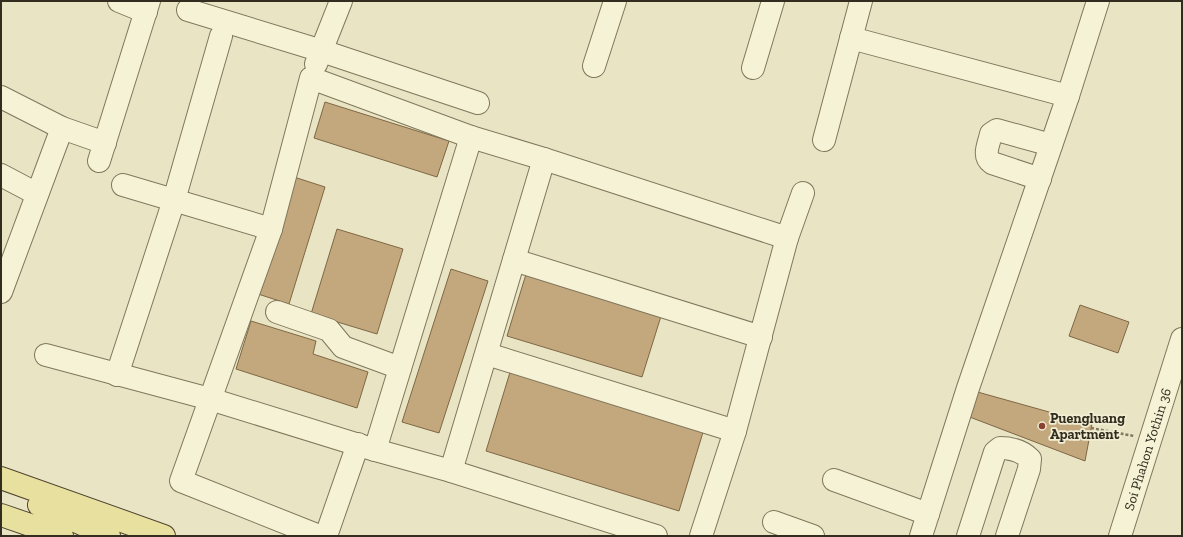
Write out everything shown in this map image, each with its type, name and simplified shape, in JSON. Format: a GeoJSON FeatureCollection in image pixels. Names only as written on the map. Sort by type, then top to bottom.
{"type":"FeatureCollection","features":[{"type":"Feature","properties":{"kind":"main road"},"geometry":{"type":"LineString","coordinates":[[1,478],[164,536]]}},
{"type":"Feature","properties":{"kind":"main road"},"geometry":{"type":"LineString","coordinates":[[1,485],[49,509],[109,536]]}},
{"type":"Feature","properties":{"kind":"main road"},"geometry":{"type":"LineString","coordinates":[[1,515],[62,536]]}},
{"type":"Feature","properties":{"kind":"main road"},"geometry":{"type":"LineString","coordinates":[[1,523],[28,536]]}},
{"type":"Feature","properties":{"kind":"street"},"geometry":{"type":"LineString","coordinates":[[1,97],[62,128],[102,152],[148,6],[119,1]]}},
{"type":"Feature","properties":{"kind":"street"},"geometry":{"type":"LineString","coordinates":[[318,536],[181,481],[271,229],[311,78],[341,1]]}},
{"type":"Feature","properties":{"kind":"street"},"geometry":{"type":"LineString","coordinates":[[594,66],[615,1]]}},
{"type":"Feature","properties":{"kind":"street"},"geometry":{"type":"LineString","coordinates":[[752,68],[773,1]]}},
{"type":"Feature","properties":{"kind":"street"},"geometry":{"type":"LineString","coordinates":[[824,140],[861,1]]}},
{"type":"Feature","properties":{"kind":"street"},"geometry":{"type":"LineString","coordinates":[[921,536],[968,388],[1068,96],[1098,1]]}},
{"type":"Feature","properties":{"kind":"street"},"geometry":{"type":"LineString","coordinates":[[188,10],[322,51],[478,103]]}},
{"type":"Feature","properties":{"kind":"street"},"geometry":{"type":"LineString","coordinates":[[117,375],[174,200],[221,36]]}},
{"type":"Feature","properties":{"kind":"street"},"geometry":{"type":"LineString","coordinates":[[851,38],[1068,96]]}},
{"type":"Feature","properties":{"kind":"street"},"geometry":{"type":"LineString","coordinates":[[311,78],[471,137],[544,159],[787,238]]}},
{"type":"Feature","properties":{"kind":"street"},"geometry":{"type":"LineString","coordinates":[[1,292],[62,128]]}},
{"type":"Feature","properties":{"kind":"street"},"geometry":{"type":"LineString","coordinates":[[1040,179],[992,163],[988,160],[986,156],[991,134],[997,130],[1051,145]]}},
{"type":"Feature","properties":{"kind":"street"},"geometry":{"type":"LineString","coordinates":[[326,536],[400,368],[471,137]]}},
{"type":"Feature","properties":{"kind":"street"},"geometry":{"type":"LineString","coordinates":[[451,471],[544,159]]}},
{"type":"Feature","properties":{"kind":"street"},"geometry":{"type":"LineString","coordinates":[[1,175],[37,194]]}},
{"type":"Feature","properties":{"kind":"street"},"geometry":{"type":"LineString","coordinates":[[123,185],[271,229]]}},
{"type":"Feature","properties":{"kind":"street"},"geometry":{"type":"LineString","coordinates":[[701,536],[735,431],[787,238],[803,193]]}},
{"type":"Feature","properties":{"kind":"street"},"geometry":{"type":"LineString","coordinates":[[514,260],[761,337]]}},
{"type":"Feature","properties":{"kind":"street"},"geometry":{"type":"LineString","coordinates":[[277,312],[329,330],[343,347],[400,368]]}},
{"type":"Feature","properties":{"kind":"street","name":"Soi Phahon Yothin 36"},"geometry":{"type":"LineString","coordinates":[[1120,536],[1182,339]]}},
{"type":"Feature","properties":{"kind":"street"},"geometry":{"type":"LineString","coordinates":[[487,354],[735,431]]}},
{"type":"Feature","properties":{"kind":"street"},"geometry":{"type":"LineString","coordinates":[[46,356],[210,399],[366,447],[451,471],[656,536]]}},
{"type":"Feature","properties":{"kind":"street"},"geometry":{"type":"LineString","coordinates":[[968,536],[995,452],[1000,448],[1024,452],[1030,459],[1029,469],[1007,536]]}},
{"type":"Feature","properties":{"kind":"street"},"geometry":{"type":"LineString","coordinates":[[834,480],[928,514]]}},
{"type":"Feature","properties":{"kind":"street"},"geometry":{"type":"LineString","coordinates":[[774,522],[813,536]]}},
{"type":"Feature","properties":{"kind":"path"},"geometry":{"type":"LineString","coordinates":[[1091,428],[1150,440]]}},
{"type":"Feature","properties":{"kind":"building"},"geometry":{"type":"Polygon","coordinates":[[[325,102],[449,141],[437,177],[314,138],[325,102]]]}},
{"type":"Feature","properties":{"kind":"building"},"geometry":{"type":"Polygon","coordinates":[[[294,177],[325,187],[289,304],[258,294],[294,177]]]}},
{"type":"Feature","properties":{"kind":"building"},"geometry":{"type":"Polygon","coordinates":[[[337,229],[403,249],[377,334],[311,314],[337,229]]]}},
{"type":"Feature","properties":{"kind":"building"},"geometry":{"type":"Polygon","coordinates":[[[451,269],[488,281],[439,433],[402,422],[451,269]]]}},
{"type":"Feature","properties":{"kind":"building"},"geometry":{"type":"Polygon","coordinates":[[[527,271],[662,313],[642,377],[507,336],[527,271]]]}},
{"type":"Feature","properties":{"kind":"building"},"geometry":{"type":"Polygon","coordinates":[[[1080,305],[1129,322],[1118,353],[1069,336],[1080,305]]]}},
{"type":"Feature","properties":{"kind":"building"},"geometry":{"type":"Polygon","coordinates":[[[251,321],[316,341],[313,354],[368,372],[357,408],[236,369],[251,321]]]}},
{"type":"Feature","properties":{"kind":"building"},"geometry":{"type":"Polygon","coordinates":[[[511,369],[704,429],[679,511],[486,451],[511,369]]]}},
{"type":"Feature","properties":{"kind":"building","name":"Puengluang Apartment"},"geometry":{"type":"Polygon","coordinates":[[[974,391],[1092,424],[1085,461],[967,416],[974,391]]]}},
{"type":"Feature","properties":{"kind":"place","name":"Puengluang Apartment"},"geometry":{"type":"Point","coordinates":[1042,426]}}]}
